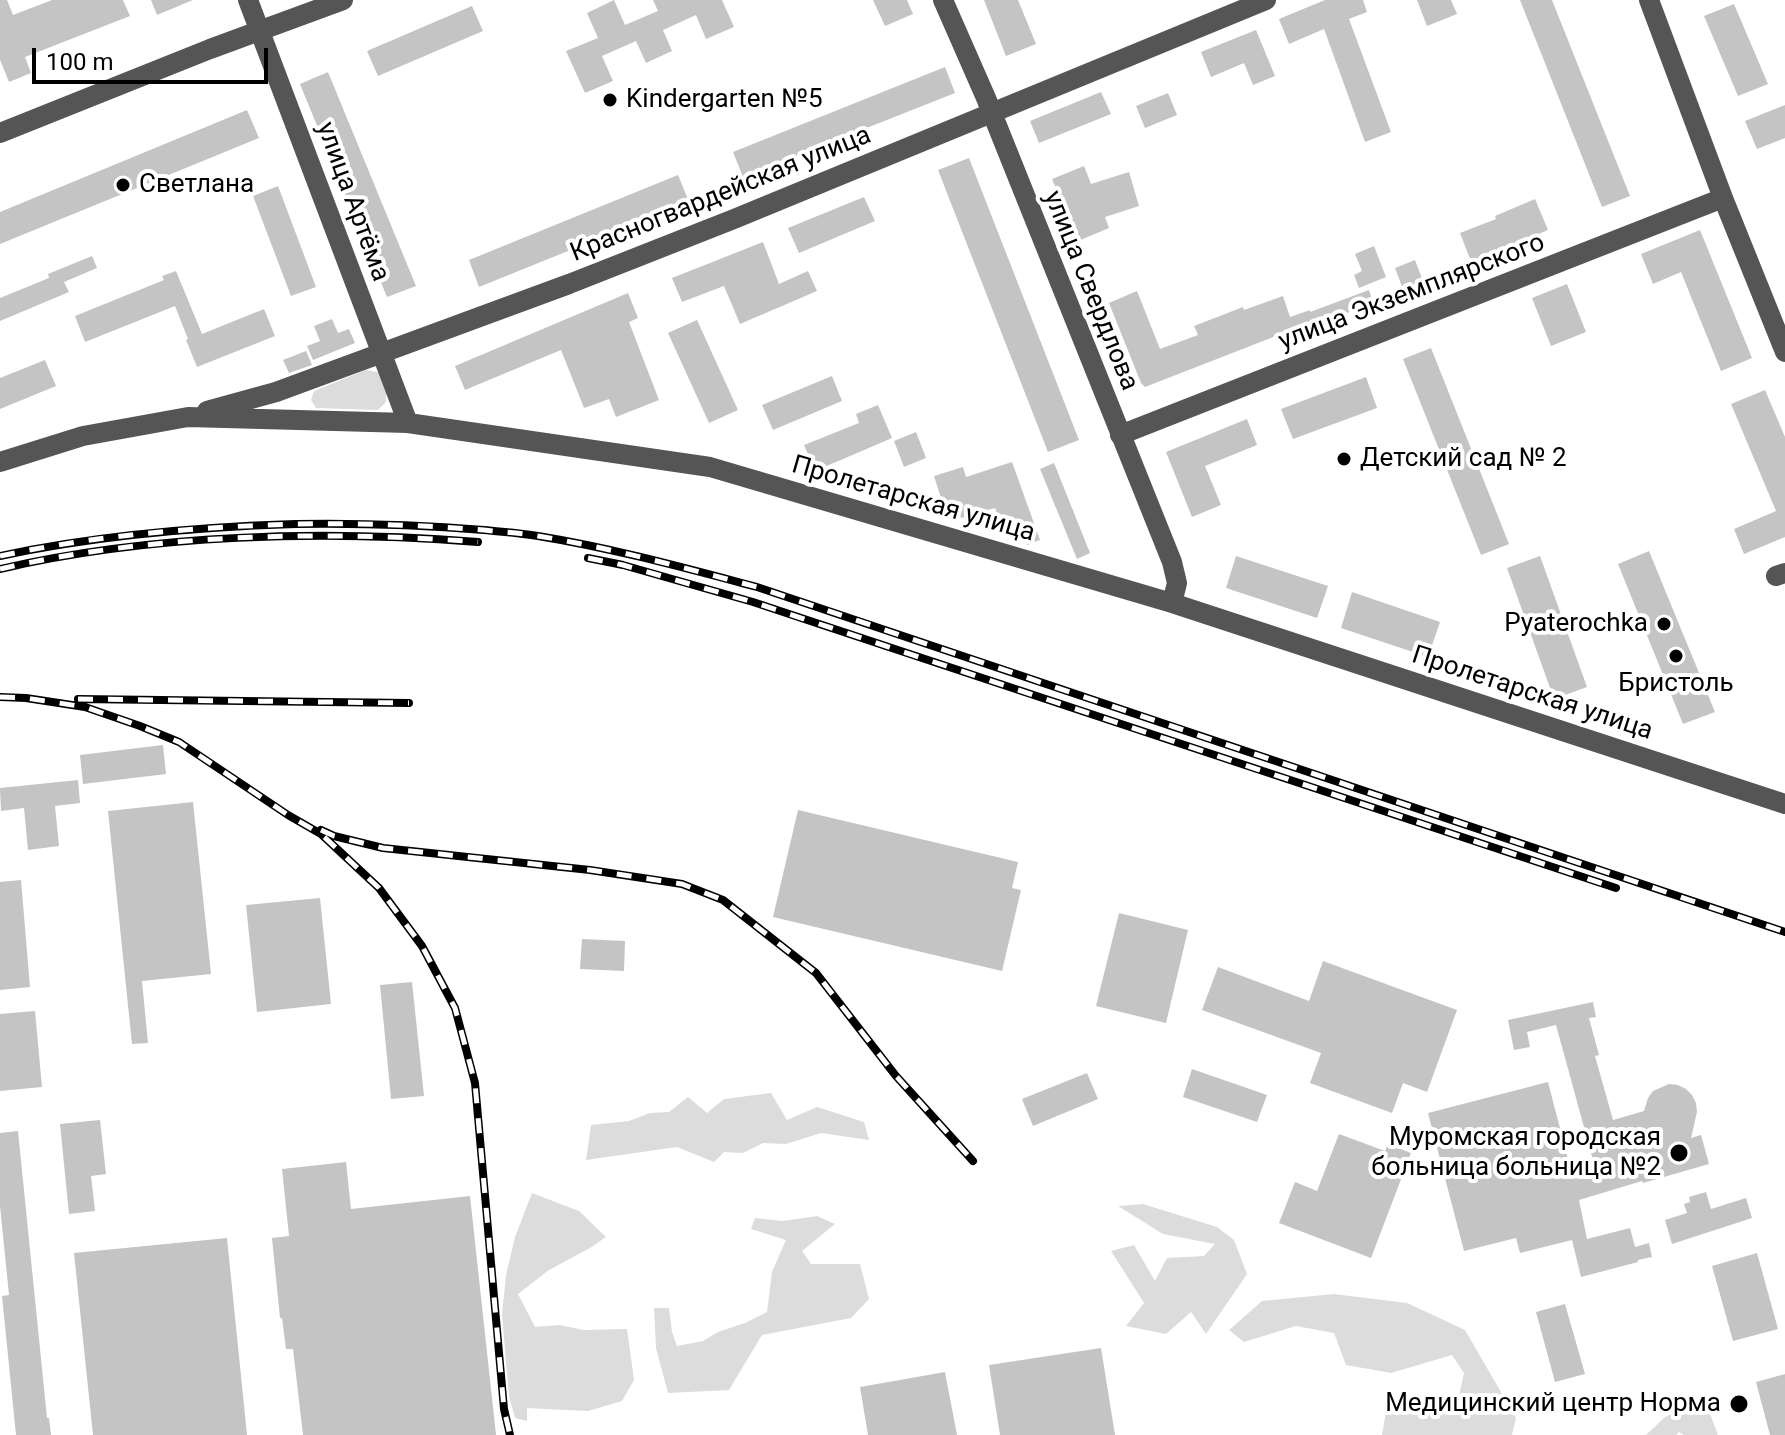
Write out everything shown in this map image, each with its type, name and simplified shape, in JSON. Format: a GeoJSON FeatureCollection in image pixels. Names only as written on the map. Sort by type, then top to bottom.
{"type":"FeatureCollection","features":[{"type":"Feature","properties":{"kind":"street","name":"улица Артёма"},"geometry":{"type":"LineString","coordinates":[[248,0],[408,423]]}},
{"type":"Feature","properties":{"kind":"street"},"geometry":{"type":"LineString","coordinates":[[0,133],[343,0]]}},
{"type":"Feature","properties":{"kind":"street","name":"улица Свердлова"},"geometry":{"type":"LineString","coordinates":[[943,0],[1172,562],[1177,583],[1172,603]]}},
{"type":"Feature","properties":{"kind":"street","name":"Красногвардейская улица"},"geometry":{"type":"LineString","coordinates":[[188,417],[276,392],[381,354],[734,219],[1266,0]]}},
{"type":"Feature","properties":{"kind":"street"},"geometry":{"type":"LineString","coordinates":[[1649,0],[1785,352]]}},
{"type":"Feature","properties":{"kind":"street","name":"улица Экземплярского"},"geometry":{"type":"LineString","coordinates":[[1120,435],[1723,198]]}},
{"type":"Feature","properties":{"kind":"street","name":"Пролетарская улица"},"geometry":{"type":"LineString","coordinates":[[0,462],[83,436],[188,417],[408,423],[710,467],[1172,603],[1785,804]]}},
{"type":"Feature","properties":{"kind":"shaded area"},"geometry":{"type":"Polygon","coordinates":[[[366,370],[378,372],[386,392],[386,402],[378,410],[316,408],[311,400],[314,391],[366,370]]]}},
{"type":"Feature","properties":{"kind":"shaded area"},"geometry":{"type":"Polygon","coordinates":[[[771,1093],[787,1120],[817,1107],[864,1122],[869,1140],[821,1133],[786,1144],[763,1143],[743,1153],[724,1152],[714,1162],[677,1147],[586,1160],[591,1125],[669,1112],[688,1097],[707,1113],[724,1099],[771,1093]]]}},
{"type":"Feature","properties":{"kind":"shaded area"},"geometry":{"type":"Polygon","coordinates":[[[532,1193],[579,1211],[606,1237],[549,1270],[518,1294],[535,1327],[559,1325],[584,1330],[627,1329],[634,1380],[622,1401],[588,1411],[527,1408],[527,1421],[515,1418],[509,1396],[502,1315],[506,1275],[515,1237],[532,1193]]]}},
{"type":"Feature","properties":{"kind":"shaded area"},"geometry":{"type":"Polygon","coordinates":[[[1143,1204],[1217,1227],[1234,1240],[1247,1274],[1206,1334],[1191,1312],[1166,1334],[1126,1326],[1144,1303],[1111,1251],[1134,1245],[1155,1281],[1167,1258],[1204,1256],[1215,1244],[1163,1234],[1118,1206],[1143,1204]]]}},
{"type":"Feature","properties":{"kind":"shaded area"},"geometry":{"type":"Polygon","coordinates":[[[817,1216],[835,1224],[802,1251],[811,1264],[860,1264],[869,1299],[851,1318],[762,1335],[729,1390],[668,1393],[656,1348],[654,1308],[669,1308],[677,1346],[703,1341],[767,1312],[772,1272],[786,1240],[751,1229],[755,1218],[783,1221],[817,1216]]]}},
{"type":"Feature","properties":{"kind":"shaded area"},"geometry":{"type":"Polygon","coordinates":[[[1334,1294],[1407,1303],[1465,1330],[1516,1418],[1512,1435],[1382,1435],[1386,1411],[1459,1396],[1464,1373],[1452,1355],[1391,1373],[1346,1365],[1334,1333],[1296,1326],[1244,1342],[1229,1330],[1262,1301],[1334,1294]]]}},
{"type":"Feature","properties":{"kind":"shaded area"},"geometry":{"type":"Polygon","coordinates":[[[1678,1410],[1710,1414],[1718,1435],[1684,1435],[1679,1432],[1676,1435],[1646,1435],[1678,1410]]]}},
{"type":"Feature","properties":{"kind":"building"},"geometry":{"type":"Polygon","coordinates":[[[0,0],[7,0],[13,15],[52,0],[123,0],[130,16],[25,57],[31,73],[9,82],[0,60],[0,0]]]}},
{"type":"Feature","properties":{"kind":"building"},"geometry":{"type":"Polygon","coordinates":[[[151,0],[193,0],[157,15],[151,0]]]}},
{"type":"Feature","properties":{"kind":"building"},"geometry":{"type":"Polygon","coordinates":[[[614,0],[625,25],[658,11],[653,0],[722,0],[734,27],[706,39],[696,15],[663,30],[672,51],[646,63],[636,41],[602,56],[613,81],[585,93],[566,51],[598,38],[587,13],[614,0]]]}},
{"type":"Feature","properties":{"kind":"building"},"geometry":{"type":"Polygon","coordinates":[[[873,0],[907,0],[913,14],[885,26],[873,0]]]}},
{"type":"Feature","properties":{"kind":"building"},"geometry":{"type":"Polygon","coordinates":[[[984,0],[1018,0],[1036,44],[1006,56],[984,0]]]}},
{"type":"Feature","properties":{"kind":"building"},"geometry":{"type":"Polygon","coordinates":[[[1325,0],[1363,0],[1367,12],[1349,19],[1391,132],[1365,142],[1324,29],[1289,44],[1279,19],[1325,0]]]}},
{"type":"Feature","properties":{"kind":"building"},"geometry":{"type":"Polygon","coordinates":[[[1417,0],[1451,0],[1457,14],[1427,26],[1417,0]]]}},
{"type":"Feature","properties":{"kind":"building"},"geometry":{"type":"Polygon","coordinates":[[[1520,0],[1552,0],[1630,196],[1602,207],[1520,0]]]}},
{"type":"Feature","properties":{"kind":"building"},"geometry":{"type":"Polygon","coordinates":[[[1734,4],[1768,84],[1738,96],[1704,16],[1734,4]]]}},
{"type":"Feature","properties":{"kind":"building"},"geometry":{"type":"Polygon","coordinates":[[[472,6],[483,31],[378,76],[367,51],[472,6]]]}},
{"type":"Feature","properties":{"kind":"building"},"geometry":{"type":"Polygon","coordinates":[[[1256,30],[1275,76],[1253,85],[1244,63],[1211,77],[1201,52],[1256,30]]]}},
{"type":"Feature","properties":{"kind":"building"},"geometry":{"type":"Polygon","coordinates":[[[945,67],[955,93],[743,177],[733,152],[945,67]]]}},
{"type":"Feature","properties":{"kind":"building"},"geometry":{"type":"Polygon","coordinates":[[[328,72],[416,286],[387,297],[300,84],[328,72]]]}},
{"type":"Feature","properties":{"kind":"building"},"geometry":{"type":"Polygon","coordinates":[[[1101,92],[1111,114],[1039,143],[1030,121],[1101,92]]]}},
{"type":"Feature","properties":{"kind":"building"},"geometry":{"type":"Polygon","coordinates":[[[1168,93],[1177,115],[1145,128],[1136,106],[1168,93]]]}},
{"type":"Feature","properties":{"kind":"building"},"geometry":{"type":"Polygon","coordinates":[[[1785,105],[1785,138],[1757,149],[1745,121],[1785,105]]]}},
{"type":"Feature","properties":{"kind":"building"},"geometry":{"type":"Polygon","coordinates":[[[247,110],[259,138],[0,244],[0,212],[247,110]]]}},
{"type":"Feature","properties":{"kind":"building"},"geometry":{"type":"Polygon","coordinates":[[[969,158],[1079,440],[1048,452],[938,170],[969,158]]]}},
{"type":"Feature","properties":{"kind":"building"},"geometry":{"type":"Polygon","coordinates":[[[1084,166],[1091,184],[1129,172],[1139,206],[1105,217],[1109,228],[1078,241],[1052,179],[1084,166]]]}},
{"type":"Feature","properties":{"kind":"building"},"geometry":{"type":"Polygon","coordinates":[[[678,175],[689,202],[479,287],[469,260],[678,175]]]}},
{"type":"Feature","properties":{"kind":"building"},"geometry":{"type":"Polygon","coordinates":[[[278,186],[316,287],[291,296],[253,196],[278,186]]]}},
{"type":"Feature","properties":{"kind":"building"},"geometry":{"type":"Polygon","coordinates":[[[864,197],[875,221],[799,253],[788,228],[864,197]]]}},
{"type":"Feature","properties":{"kind":"building"},"geometry":{"type":"Polygon","coordinates":[[[1535,199],[1548,230],[1472,264],[1460,233],[1535,199]]]}},
{"type":"Feature","properties":{"kind":"building"},"geometry":{"type":"Polygon","coordinates":[[[1700,230],[1752,358],[1721,371],[1681,272],[1653,284],[1641,254],[1700,230]]]}},
{"type":"Feature","properties":{"kind":"building"},"geometry":{"type":"Polygon","coordinates":[[[763,242],[779,284],[808,271],[817,291],[740,324],[724,286],[682,302],[672,278],[763,242]]]}},
{"type":"Feature","properties":{"kind":"building"},"geometry":{"type":"Polygon","coordinates":[[[1374,246],[1386,277],[1359,288],[1354,275],[1362,271],[1355,254],[1374,246]]]}},
{"type":"Feature","properties":{"kind":"building"},"geometry":{"type":"Polygon","coordinates":[[[92,256],[97,268],[64,282],[69,292],[0,321],[0,298],[92,256]]]}},
{"type":"Feature","properties":{"kind":"building"},"geometry":{"type":"Polygon","coordinates":[[[1415,260],[1423,281],[1403,289],[1395,268],[1415,260]]]}},
{"type":"Feature","properties":{"kind":"building"},"geometry":{"type":"Polygon","coordinates":[[[176,271],[202,334],[264,309],[275,336],[197,367],[175,306],[85,342],[75,316],[164,280],[162,276],[176,271]]]}},
{"type":"Feature","properties":{"kind":"building"},"geometry":{"type":"Polygon","coordinates":[[[1567,284],[1586,332],[1551,346],[1532,298],[1567,284]]]}},
{"type":"Feature","properties":{"kind":"building"},"geometry":{"type":"Polygon","coordinates":[[[1369,290],[1373,303],[1277,340],[1276,336],[1145,387],[1109,303],[1137,291],[1160,349],[1198,335],[1194,326],[1243,307],[1244,310],[1283,296],[1290,317],[1369,290]]]}},
{"type":"Feature","properties":{"kind":"building"},"geometry":{"type":"Polygon","coordinates":[[[628,293],[638,318],[629,322],[659,400],[616,417],[609,399],[584,408],[561,350],[465,390],[455,366],[628,293]]]}},
{"type":"Feature","properties":{"kind":"building"},"geometry":{"type":"Polygon","coordinates":[[[332,319],[338,333],[349,329],[355,343],[313,360],[307,346],[320,341],[314,326],[332,319]]]}},
{"type":"Feature","properties":{"kind":"building"},"geometry":{"type":"Polygon","coordinates":[[[697,320],[738,410],[709,423],[668,333],[697,320]]]}},
{"type":"Feature","properties":{"kind":"building"},"geometry":{"type":"Polygon","coordinates":[[[1431,348],[1509,544],[1481,555],[1403,359],[1431,348]]]}},
{"type":"Feature","properties":{"kind":"building"},"geometry":{"type":"Polygon","coordinates":[[[306,351],[312,365],[289,373],[283,360],[306,351]]]}},
{"type":"Feature","properties":{"kind":"building"},"geometry":{"type":"Polygon","coordinates":[[[45,360],[56,386],[0,409],[0,378],[45,360]]]}},
{"type":"Feature","properties":{"kind":"building"},"geometry":{"type":"Polygon","coordinates":[[[832,376],[842,401],[773,430],[762,405],[832,376]]]}},
{"type":"Feature","properties":{"kind":"building"},"geometry":{"type":"Polygon","coordinates":[[[1366,377],[1377,408],[1293,439],[1281,409],[1366,377]]]}},
{"type":"Feature","properties":{"kind":"building"},"geometry":{"type":"Polygon","coordinates":[[[1765,390],[1785,437],[1785,537],[1744,554],[1734,529],[1776,511],[1731,404],[1765,390]]]}},
{"type":"Feature","properties":{"kind":"building"},"geometry":{"type":"Polygon","coordinates":[[[878,405],[892,438],[815,471],[804,445],[859,423],[856,414],[878,405]]]}},
{"type":"Feature","properties":{"kind":"building"},"geometry":{"type":"Polygon","coordinates":[[[1247,419],[1257,445],[1205,466],[1221,505],[1192,517],[1166,452],[1247,419]]]}},
{"type":"Feature","properties":{"kind":"building"},"geometry":{"type":"Polygon","coordinates":[[[916,432],[926,458],[904,467],[894,441],[916,432]]]}},
{"type":"Feature","properties":{"kind":"building"},"geometry":{"type":"Polygon","coordinates":[[[1012,462],[1040,540],[1027,545],[1021,527],[1004,533],[995,508],[961,518],[959,510],[946,514],[934,476],[963,467],[966,477],[1012,462]]]}},
{"type":"Feature","properties":{"kind":"building"},"geometry":{"type":"Polygon","coordinates":[[[1054,463],[1090,553],[1077,559],[1040,469],[1054,463]]]}},
{"type":"Feature","properties":{"kind":"building"},"geometry":{"type":"Polygon","coordinates":[[[1649,551],[1715,712],[1683,724],[1618,564],[1649,551]]]}},
{"type":"Feature","properties":{"kind":"building"},"geometry":{"type":"Polygon","coordinates":[[[1236,556],[1328,586],[1317,618],[1226,588],[1236,556]]]}},
{"type":"Feature","properties":{"kind":"building"},"geometry":{"type":"Polygon","coordinates":[[[1540,556],[1587,687],[1554,699],[1507,568],[1540,556]]]}},
{"type":"Feature","properties":{"kind":"building"},"geometry":{"type":"Polygon","coordinates":[[[1352,592],[1440,622],[1428,657],[1341,628],[1352,592]]]}},
{"type":"Feature","properties":{"kind":"building"},"geometry":{"type":"Polygon","coordinates":[[[163,745],[166,774],[83,784],[80,755],[163,745]]]}},
{"type":"Feature","properties":{"kind":"building"},"geometry":{"type":"Polygon","coordinates":[[[78,780],[80,803],[55,806],[59,846],[28,850],[24,808],[1,811],[0,788],[78,780]]]}},
{"type":"Feature","properties":{"kind":"building"},"geometry":{"type":"Polygon","coordinates":[[[193,802],[211,974],[142,981],[148,1043],[132,1044],[108,811],[193,802]]]}},
{"type":"Feature","properties":{"kind":"building"},"geometry":{"type":"Polygon","coordinates":[[[798,810],[1018,862],[1012,888],[1021,890],[1002,971],[773,917],[798,810]]]}},
{"type":"Feature","properties":{"kind":"building"},"geometry":{"type":"Polygon","coordinates":[[[21,880],[30,987],[0,990],[0,882],[21,880]]]}},
{"type":"Feature","properties":{"kind":"building"},"geometry":{"type":"Polygon","coordinates":[[[320,898],[331,1004],[257,1012],[246,905],[320,898]]]}},
{"type":"Feature","properties":{"kind":"building"},"geometry":{"type":"Polygon","coordinates":[[[1119,913],[1188,930],[1166,1023],[1096,1006],[1119,913]]]}},
{"type":"Feature","properties":{"kind":"building"},"geometry":{"type":"Polygon","coordinates":[[[582,939],[625,941],[624,971],[580,969],[582,939]]]}},
{"type":"Feature","properties":{"kind":"building"},"geometry":{"type":"Polygon","coordinates":[[[1323,961],[1457,1010],[1427,1092],[1403,1083],[1392,1113],[1310,1083],[1321,1053],[1202,1010],[1218,967],[1309,1001],[1323,961]]]}},
{"type":"Feature","properties":{"kind":"building"},"geometry":{"type":"Polygon","coordinates":[[[412,982],[424,1096],[391,1099],[380,985],[412,982]]]}},
{"type":"Feature","properties":{"kind":"building"},"geometry":{"type":"Polygon","coordinates":[[[1593,1002],[1596,1017],[1589,1018],[1599,1055],[1595,1056],[1613,1120],[1644,1111],[1653,1091],[1669,1084],[1678,1085],[1692,1095],[1696,1103],[1691,1138],[1701,1135],[1709,1164],[1579,1200],[1587,1239],[1630,1228],[1635,1247],[1649,1243],[1652,1257],[1638,1262],[1581,1277],[1572,1240],[1520,1253],[1516,1238],[1464,1251],[1428,1113],[1548,1082],[1573,1178],[1596,1171],[1556,1025],[1527,1032],[1530,1047],[1514,1050],[1508,1020],[1593,1002]]]}},
{"type":"Feature","properties":{"kind":"building"},"geometry":{"type":"Polygon","coordinates":[[[35,1011],[42,1087],[0,1091],[0,1014],[35,1011]]]}},
{"type":"Feature","properties":{"kind":"building"},"geometry":{"type":"Polygon","coordinates":[[[1192,1069],[1267,1095],[1257,1122],[1183,1097],[1192,1069]]]}},
{"type":"Feature","properties":{"kind":"building"},"geometry":{"type":"Polygon","coordinates":[[[1087,1073],[1098,1099],[1033,1126],[1022,1099],[1087,1073]]]}},
{"type":"Feature","properties":{"kind":"building"},"geometry":{"type":"Polygon","coordinates":[[[100,1120],[106,1174],[91,1176],[95,1211],[69,1214],[60,1124],[100,1120]]]}},
{"type":"Feature","properties":{"kind":"building"},"geometry":{"type":"Polygon","coordinates":[[[18,1131],[51,1435],[16,1435],[2,1296],[9,1295],[0,1206],[0,1133],[18,1131]]]}},
{"type":"Feature","properties":{"kind":"building"},"geometry":{"type":"Polygon","coordinates":[[[1339,1134],[1385,1151],[1388,1144],[1411,1153],[1371,1258],[1279,1223],[1295,1182],[1317,1191],[1339,1134]]]}},
{"type":"Feature","properties":{"kind":"building"},"geometry":{"type":"Polygon","coordinates":[[[346,1162],[351,1209],[470,1196],[496,1435],[303,1435],[293,1349],[286,1349],[280,1318],[272,1238],[289,1236],[282,1169],[346,1162]]]}},
{"type":"Feature","properties":{"kind":"building"},"geometry":{"type":"Polygon","coordinates":[[[1706,1192],[1711,1209],[1746,1198],[1752,1218],[1672,1244],[1665,1220],[1687,1213],[1684,1204],[1690,1202],[1689,1197],[1706,1192]]]}},
{"type":"Feature","properties":{"kind":"building"},"geometry":{"type":"Polygon","coordinates":[[[227,1238],[247,1435],[93,1435],[74,1253],[227,1238]]]}},
{"type":"Feature","properties":{"kind":"building"},"geometry":{"type":"Polygon","coordinates":[[[1757,1253],[1778,1329],[1733,1341],[1712,1266],[1757,1253]]]}},
{"type":"Feature","properties":{"kind":"building"},"geometry":{"type":"Polygon","coordinates":[[[1565,1304],[1585,1374],[1555,1382],[1536,1312],[1565,1304]]]}},
{"type":"Feature","properties":{"kind":"building"},"geometry":{"type":"Polygon","coordinates":[[[1101,1348],[1115,1435],[1000,1435],[989,1365],[1101,1348]]]}},
{"type":"Feature","properties":{"kind":"building"},"geometry":{"type":"Polygon","coordinates":[[[945,1372],[957,1435],[868,1435],[860,1387],[945,1372]]]}},
{"type":"Feature","properties":{"kind":"building"},"geometry":{"type":"Polygon","coordinates":[[[1785,1374],[1785,1435],[1770,1435],[1756,1382],[1785,1374]]]}},
{"type":"Feature","properties":{"kind":"railway"},"geometry":{"type":"LineString","coordinates":[[0,556],[147,533],[296,524],[484,530],[593,546],[757,587],[1785,932]]}},
{"type":"Feature","properties":{"kind":"railway"},"geometry":{"type":"LineString","coordinates":[[0,569],[117,548],[238,538],[359,536],[478,542]]}},
{"type":"Feature","properties":{"kind":"railway"},"geometry":{"type":"LineString","coordinates":[[588,558],[753,602],[1616,888]]}},
{"type":"Feature","properties":{"kind":"railway"},"geometry":{"type":"LineString","coordinates":[[0,697],[85,707],[179,742],[321,834],[379,888],[422,946],[455,1008],[475,1083],[504,1409],[510,1435]]}},
{"type":"Feature","properties":{"kind":"railway"},"geometry":{"type":"LineString","coordinates":[[78,699],[409,703]]}},
{"type":"Feature","properties":{"kind":"railway"},"geometry":{"type":"LineString","coordinates":[[321,830],[383,848],[590,870],[682,884],[723,900],[816,973],[896,1076],[973,1161]]}},
{"type":"Feature","properties":{"kind":"place","name":"Kindergarten №5"},"geometry":{"type":"Point","coordinates":[610,100]}},
{"type":"Feature","properties":{"kind":"place","name":"Светлана"},"geometry":{"type":"Point","coordinates":[123,185]}},
{"type":"Feature","properties":{"kind":"place","name":"Детский сад № 2"},"geometry":{"type":"Point","coordinates":[1344,459]}},
{"type":"Feature","properties":{"kind":"place","name":"Pyaterochka"},"geometry":{"type":"Point","coordinates":[1664,624]}},
{"type":"Feature","properties":{"kind":"place","name":"Бристоль"},"geometry":{"type":"Point","coordinates":[1676,656]}},
{"type":"Feature","properties":{"kind":"place","name":"Муромская городская больница больница №2"},"geometry":{"type":"Point","coordinates":[1679,1153]}},
{"type":"Feature","properties":{"kind":"place","name":"Медицинский центр Норма"},"geometry":{"type":"Point","coordinates":[1739,1404]}}]}
